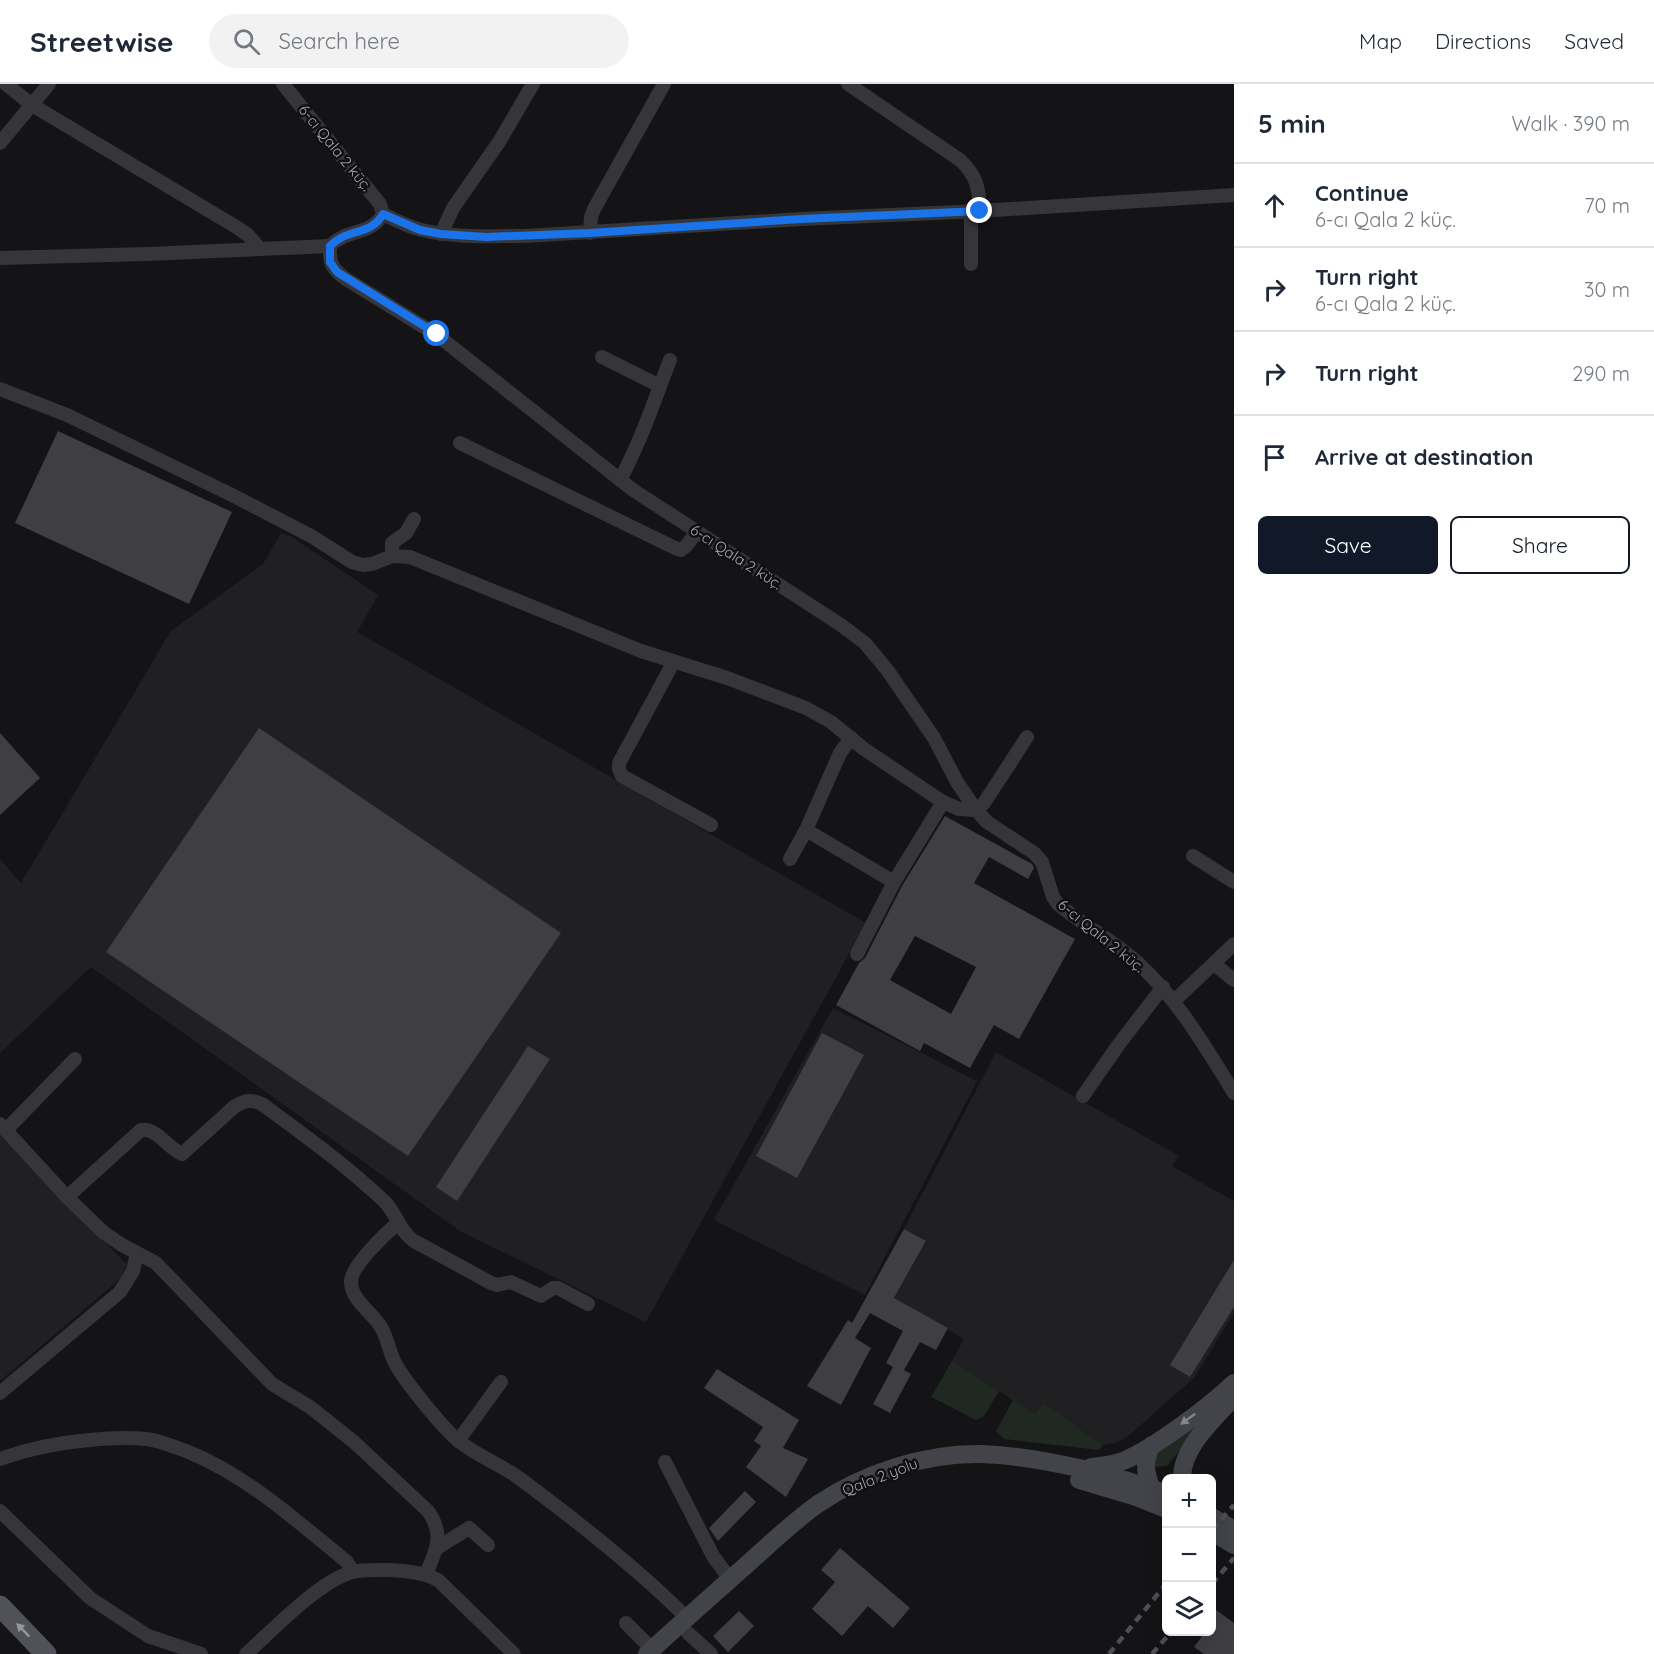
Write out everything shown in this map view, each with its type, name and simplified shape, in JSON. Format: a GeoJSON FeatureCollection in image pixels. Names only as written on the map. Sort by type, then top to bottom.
{"type":"FeatureCollection","features":[{"type":"Feature","properties":{"kind":"main road"},"geometry":{"type":"LineString","coordinates":[[1073,1467],[1111,1465],[1125,1460],[1152,1445],[1234,1383]]}},
{"type":"Feature","properties":{"kind":"main road"},"geometry":{"type":"LineString","coordinates":[[1152,1445],[1145,1462],[1159,1493],[1182,1473],[1186,1457],[1234,1397]]}},
{"type":"Feature","properties":{"kind":"main road","name":"Qala 2 yolu"},"geometry":{"type":"LineString","coordinates":[[687,1625],[730,1579],[819,1503],[841,1490],[891,1469],[921,1460],[980,1454],[1042,1460],[1113,1476],[1159,1493]]}},
{"type":"Feature","properties":{"kind":"main road","name":"Qala 2 yolu"},"geometry":{"type":"LineString","coordinates":[[654,1652],[827,1512],[846,1500],[895,1479],[952,1467],[998,1467],[1159,1493]]}},
{"type":"Feature","properties":{"kind":"main road"},"geometry":{"type":"LineString","coordinates":[[1216,1519],[1234,1530]]}},
{"type":"Feature","properties":{"kind":"main road"},"geometry":{"type":"LineString","coordinates":[[1216,1534],[1234,1545]]}},
{"type":"Feature","properties":{"kind":"main road"},"geometry":{"type":"LineString","coordinates":[[0,1606],[46,1654]]}},
{"type":"Feature","properties":{"kind":"street"},"geometry":{"type":"LineString","coordinates":[[6,84],[32,105],[238,228],[248,235],[260,249]]}},
{"type":"Feature","properties":{"kind":"street"},"geometry":{"type":"LineString","coordinates":[[0,143],[49,84]]}},
{"type":"Feature","properties":{"kind":"street","name":"6-cı Qala 2 küç."},"geometry":{"type":"LineString","coordinates":[[283,84],[371,191],[380,204],[383,214]]}},
{"type":"Feature","properties":{"kind":"street"},"geometry":{"type":"LineString","coordinates":[[441,234],[453,208],[499,142],[533,84]]}},
{"type":"Feature","properties":{"kind":"street"},"geometry":{"type":"LineString","coordinates":[[590,233],[594,209],[664,84]]}},
{"type":"Feature","properties":{"kind":"street"},"geometry":{"type":"LineString","coordinates":[[848,84],[960,160],[971,170],[980,195],[975,212],[971,264]]}},
{"type":"Feature","properties":{"kind":"street"},"geometry":{"type":"LineString","coordinates":[[0,258],[330,246],[345,235],[378,223],[383,214],[420,230],[486,237],[590,233],[801,219],[975,212],[1234,195]]}},
{"type":"Feature","properties":{"kind":"street","name":"6-cı Qala 2 küç."},"geometry":{"type":"LineString","coordinates":[[330,246],[330,262],[337,272],[437,334],[620,480],[865,643],[888,671],[934,738],[957,782],[976,810],[987,822],[1042,862],[1053,897],[1058,904],[1117,946],[1162,987],[1174,1001],[1234,1093]]}},
{"type":"Feature","properties":{"kind":"street"},"geometry":{"type":"LineString","coordinates":[[602,357],[660,386]]}},
{"type":"Feature","properties":{"kind":"street"},"geometry":{"type":"LineString","coordinates":[[620,480],[638,444],[670,360]]}},
{"type":"Feature","properties":{"kind":"street"},"geometry":{"type":"LineString","coordinates":[[0,389],[67,415],[230,494],[311,536],[352,561],[363,565],[392,556],[410,557],[630,647],[784,698],[820,715],[864,749],[943,802],[959,809],[976,810],[989,796],[1027,737]]}},
{"type":"Feature","properties":{"kind":"street"},"geometry":{"type":"LineString","coordinates":[[460,443],[675,548],[681,549],[686,546],[697,532]]}},
{"type":"Feature","properties":{"kind":"street"},"geometry":{"type":"LineString","coordinates":[[392,556],[392,543],[406,532],[414,519]]}},
{"type":"Feature","properties":{"kind":"street"},"geometry":{"type":"LineString","coordinates":[[673,663],[619,763],[619,769],[622,776],[711,825]]}},
{"type":"Feature","properties":{"kind":"street"},"geometry":{"type":"LineString","coordinates":[[790,859],[806,830],[840,753],[851,738]]}},
{"type":"Feature","properties":{"kind":"street"},"geometry":{"type":"LineString","coordinates":[[856,954],[894,882],[943,802]]}},
{"type":"Feature","properties":{"kind":"street"},"geometry":{"type":"LineString","coordinates":[[806,830],[894,882]]}},
{"type":"Feature","properties":{"kind":"street"},"geometry":{"type":"LineString","coordinates":[[1193,856],[1234,882]]}},
{"type":"Feature","properties":{"kind":"street"},"geometry":{"type":"LineString","coordinates":[[1174,1001],[1234,944]]}},
{"type":"Feature","properties":{"kind":"street"},"geometry":{"type":"LineString","coordinates":[[1214,964],[1234,980]]}},
{"type":"Feature","properties":{"kind":"street"},"geometry":{"type":"LineString","coordinates":[[1083,1096],[1162,987]]}},
{"type":"Feature","properties":{"kind":"street"},"geometry":{"type":"LineString","coordinates":[[75,1059],[3,1127],[67,1197],[103,1232],[156,1263],[272,1384],[310,1407],[354,1442],[428,1511],[438,1532],[437,1548],[426,1574]]}},
{"type":"Feature","properties":{"kind":"street"},"geometry":{"type":"LineString","coordinates":[[67,1197],[141,1130],[147,1129],[154,1132],[182,1154],[234,1107],[242,1101],[252,1100],[262,1104],[341,1161],[387,1204],[404,1233],[414,1241],[491,1283],[497,1285],[512,1282],[541,1296],[558,1288],[588,1304]]}},
{"type":"Feature","properties":{"kind":"street"},"geometry":{"type":"LineString","coordinates":[[398,1223],[386,1232],[353,1271],[350,1280],[358,1300],[383,1329],[402,1374],[458,1441],[506,1469],[569,1515],[654,1587],[711,1654]]}},
{"type":"Feature","properties":{"kind":"street"},"geometry":{"type":"LineString","coordinates":[[0,1393],[120,1292],[133,1271],[137,1253]]}},
{"type":"Feature","properties":{"kind":"street"},"geometry":{"type":"LineString","coordinates":[[458,1441],[501,1382]]}},
{"type":"Feature","properties":{"kind":"street"},"geometry":{"type":"LineString","coordinates":[[0,1459],[22,1450],[52,1444],[123,1437],[150,1440],[176,1447],[218,1465],[261,1492],[347,1562],[353,1572]]}},
{"type":"Feature","properties":{"kind":"street"},"geometry":{"type":"LineString","coordinates":[[665,1462],[713,1556],[730,1579]]}},
{"type":"Feature","properties":{"kind":"street"},"geometry":{"type":"LineString","coordinates":[[0,1511],[90,1598],[148,1636],[201,1654]]}},
{"type":"Feature","properties":{"kind":"street"},"geometry":{"type":"LineString","coordinates":[[437,1548],[469,1528],[488,1545]]}},
{"type":"Feature","properties":{"kind":"street"},"geometry":{"type":"LineString","coordinates":[[246,1654],[310,1598],[340,1576],[353,1572],[407,1571],[426,1574],[445,1586],[514,1654]]}},
{"type":"Feature","properties":{"kind":"street"},"geometry":{"type":"LineString","coordinates":[[626,1623],[654,1652]]}},
{"type":"Feature","properties":{"kind":"shaded area"},"geometry":{"type":"Polygon","coordinates":[[[281,533],[292,537],[378,595],[357,632],[866,923],[646,1322],[460,1231],[91,967],[0,1053],[0,859],[21,883],[171,631],[263,564],[281,533]]]}},
{"type":"Feature","properties":{"kind":"shaded area"},"geometry":{"type":"Polygon","coordinates":[[[833,1008],[977,1081],[865,1295],[714,1220],[833,1008]]]}},
{"type":"Feature","properties":{"kind":"shaded area"},"geometry":{"type":"Polygon","coordinates":[[[996,1052],[1179,1156],[1172,1166],[1234,1201],[1234,1313],[1194,1378],[1127,1437],[1115,1443],[1103,1445],[1044,1403],[1036,1415],[952,1361],[964,1339],[894,1298],[926,1242],[904,1229],[996,1052]]]}},
{"type":"Feature","properties":{"kind":"shaded area"},"geometry":{"type":"Polygon","coordinates":[[[0,1133],[127,1265],[121,1278],[0,1381],[0,1133]]]}},
{"type":"Feature","properties":{"kind":"shaded area"},"geometry":{"type":"Polygon","coordinates":[[[952,1361],[999,1391],[984,1416],[976,1420],[931,1397],[952,1361]]]}},
{"type":"Feature","properties":{"kind":"shaded area"},"geometry":{"type":"Polygon","coordinates":[[[1013,1400],[1035,1414],[1044,1403],[1103,1445],[1099,1450],[1004,1439],[996,1431],[1013,1400]]]}},
{"type":"Feature","properties":{"kind":"shaded area"},"geometry":{"type":"Polygon","coordinates":[[[1220,1402],[1167,1466],[1156,1467],[1152,1463],[1154,1454],[1220,1402]]]}},
{"type":"Feature","properties":{"kind":"building"},"geometry":{"type":"Polygon","coordinates":[[[58,431],[232,512],[189,604],[15,523],[58,431]]]}},
{"type":"Feature","properties":{"kind":"building"},"geometry":{"type":"Polygon","coordinates":[[[259,728],[561,933],[408,1156],[106,952],[259,728]]]}},
{"type":"Feature","properties":{"kind":"building"},"geometry":{"type":"Polygon","coordinates":[[[0,733],[40,778],[0,815],[0,733]]]}},
{"type":"Feature","properties":{"kind":"building"},"geometry":{"type":"Polygon","coordinates":[[[945,816],[1032,864],[1034,868],[1028,879],[989,857],[974,883],[1075,939],[1019,1039],[994,1025],[970,1068],[924,1043],[920,1051],[836,1005],[859,963],[865,958],[902,886],[945,816]],[[915,936],[890,980],[951,1014],[976,967],[915,936]]]}},
{"type":"Feature","properties":{"kind":"building"},"geometry":{"type":"Polygon","coordinates":[[[822,1033],[864,1055],[797,1178],[756,1156],[822,1033]]]}},
{"type":"Feature","properties":{"kind":"building"},"geometry":{"type":"Polygon","coordinates":[[[528,1046],[550,1059],[457,1201],[436,1187],[528,1046]]]}},
{"type":"Feature","properties":{"kind":"building"},"geometry":{"type":"Polygon","coordinates":[[[904,1229],[926,1241],[894,1298],[948,1328],[936,1350],[920,1342],[904,1370],[911,1374],[890,1413],[873,1404],[893,1367],[886,1363],[903,1331],[870,1313],[855,1338],[871,1348],[841,1405],[807,1386],[848,1320],[852,1323],[904,1229]]]}},
{"type":"Feature","properties":{"kind":"building"},"geometry":{"type":"Polygon","coordinates":[[[1234,1260],[1234,1307],[1190,1377],[1170,1365],[1234,1260]]]}},
{"type":"Feature","properties":{"kind":"building"},"geometry":{"type":"Polygon","coordinates":[[[717,1369],[799,1420],[783,1448],[808,1459],[786,1497],[746,1467],[761,1446],[754,1441],[763,1427],[704,1388],[717,1369]]]}},
{"type":"Feature","properties":{"kind":"building"},"geometry":{"type":"Polygon","coordinates":[[[745,1491],[756,1502],[718,1541],[709,1528],[745,1491]]]}},
{"type":"Feature","properties":{"kind":"building"},"geometry":{"type":"Polygon","coordinates":[[[840,1548],[910,1608],[893,1628],[868,1606],[842,1636],[812,1609],[835,1582],[821,1570],[840,1548]]]}},
{"type":"Feature","properties":{"kind":"building"},"geometry":{"type":"Polygon","coordinates":[[[1216,1610],[1234,1623],[1234,1654],[1204,1654],[1194,1647],[1202,1636],[1216,1636],[1216,1610]]]}},
{"type":"Feature","properties":{"kind":"building"},"geometry":{"type":"Polygon","coordinates":[[[739,1611],[754,1626],[728,1652],[713,1636],[739,1611]]]}},
{"type":"Feature","properties":{"kind":"railway"},"geometry":{"type":"LineString","coordinates":[[1214,1528],[1234,1505]]}},
{"type":"Feature","properties":{"kind":"railway"},"geometry":{"type":"LineString","coordinates":[[1214,1582],[1234,1558]]}},
{"type":"Feature","properties":{"kind":"railway"},"geometry":{"type":"LineString","coordinates":[[1109,1654],[1162,1589]]}},
{"type":"Feature","properties":{"kind":"railway"},"geometry":{"type":"LineString","coordinates":[[1152,1654],[1168,1636]]}},
{"type":"Feature","properties":{"kind":"route"},"geometry":{"type":"LineString","coordinates":[[437,334],[346,279],[332,268],[329,255],[330,246],[345,235],[378,223],[383,214],[420,230],[486,237],[980,211]]}}]}
